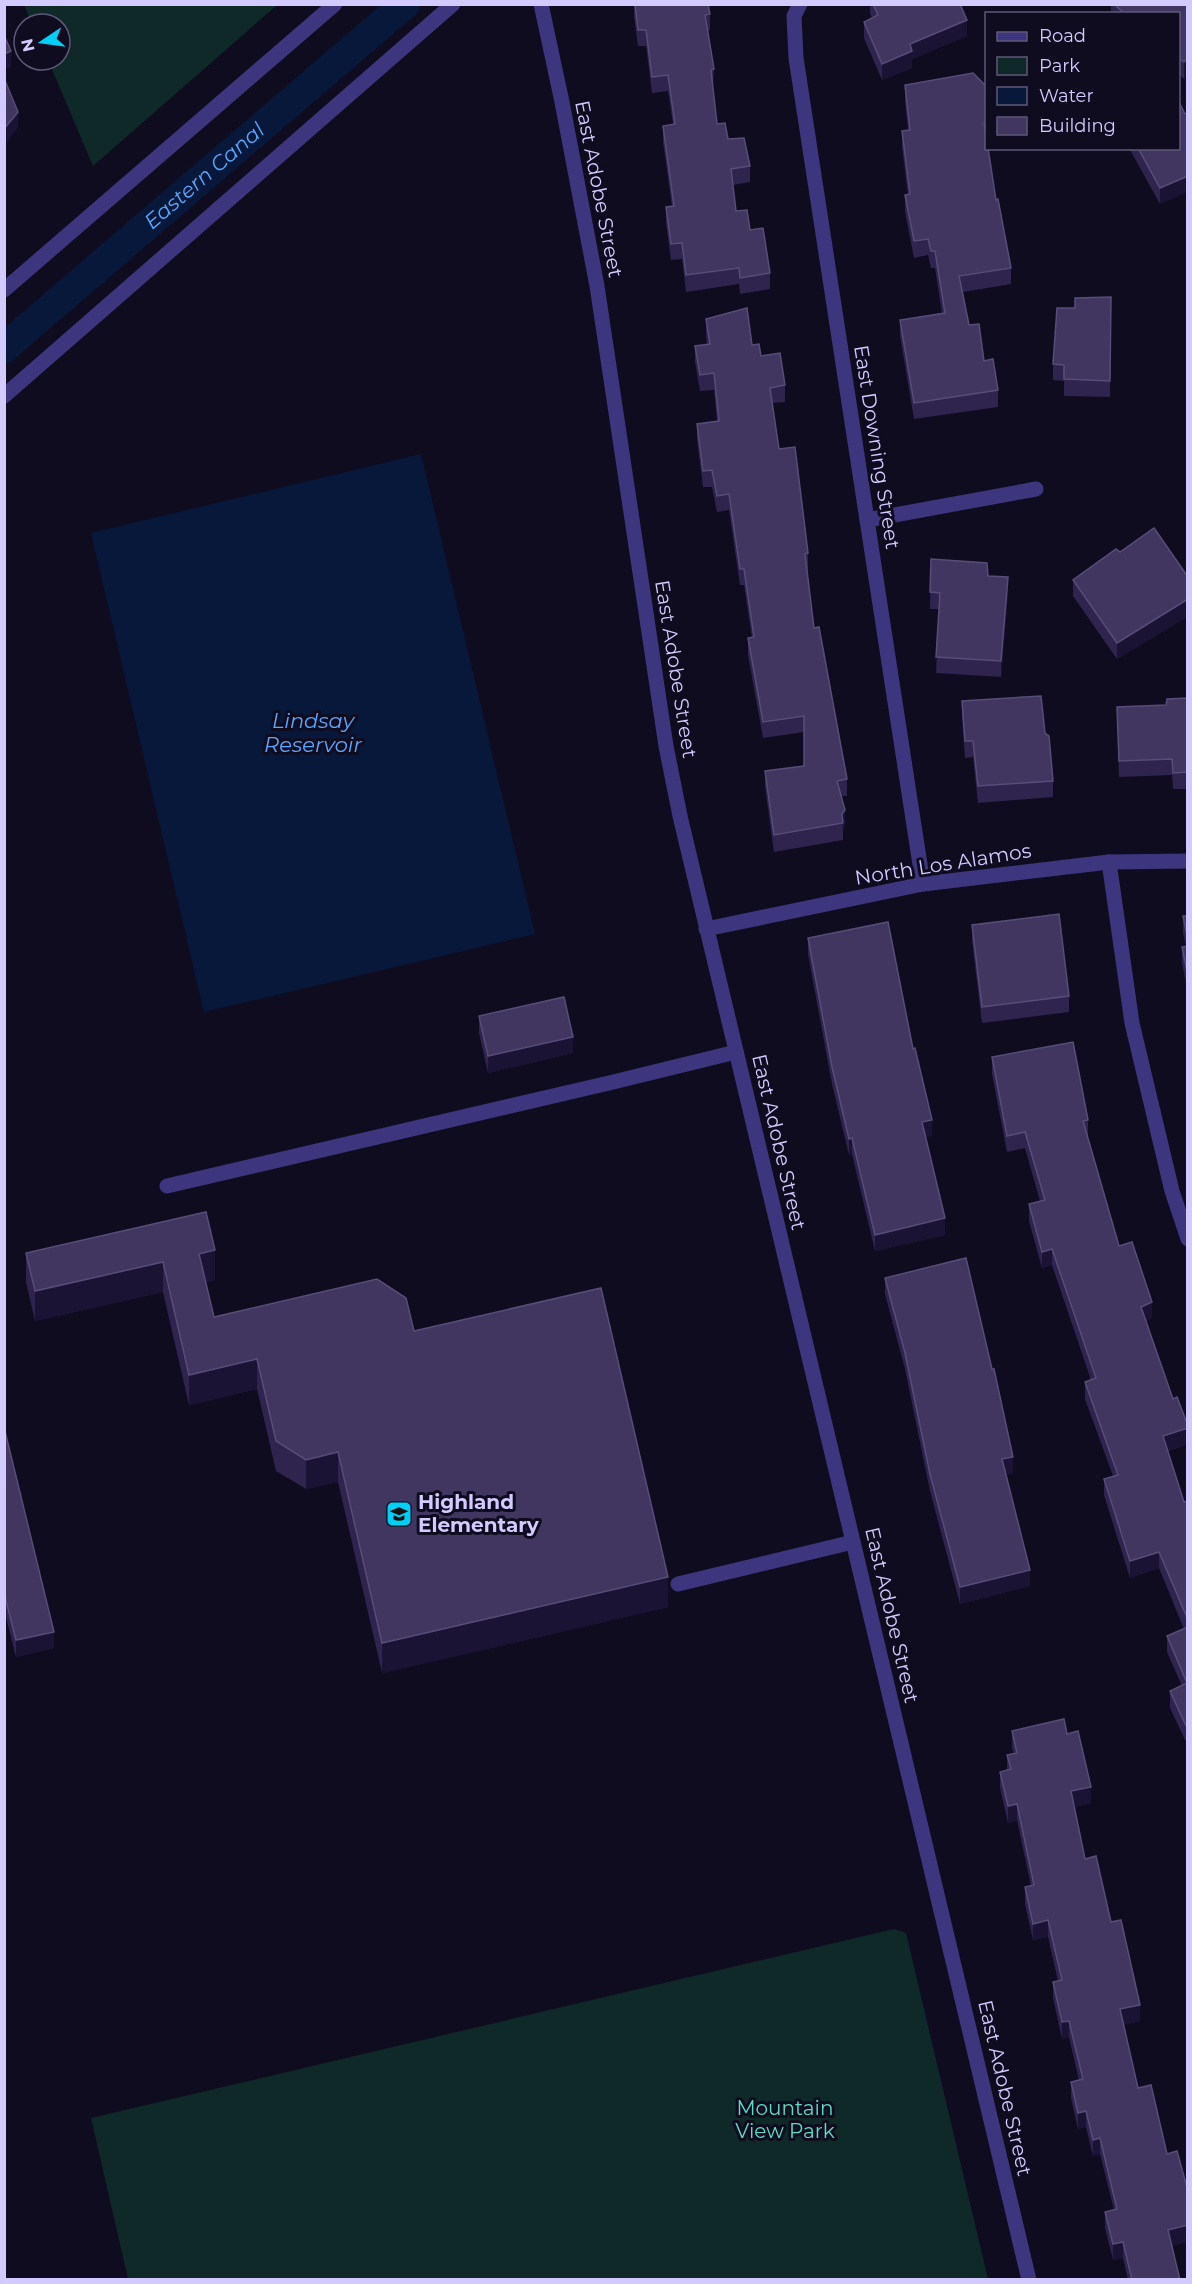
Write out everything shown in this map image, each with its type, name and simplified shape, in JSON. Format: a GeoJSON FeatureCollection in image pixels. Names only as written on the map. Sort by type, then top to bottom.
{"type":"FeatureCollection","features":[{"type":"Feature","properties":{"kind":"street"},"geometry":{"type":"LineString","coordinates":[[4,290],[335,4]]}},
{"type":"Feature","properties":{"kind":"street"},"geometry":{"type":"LineString","coordinates":[[4,396],[453,4]]}},
{"type":"Feature","properties":{"kind":"street","name":"East Adobe Street"},"geometry":{"type":"LineString","coordinates":[[541,4],[597,286],[666,746],[706,929],[1029,2280]]}},
{"type":"Feature","properties":{"kind":"street","name":"East Downing Street"},"geometry":{"type":"LineString","coordinates":[[797,10],[796,57],[923,884]]}},
{"type":"Feature","properties":{"kind":"street"},"geometry":{"type":"LineString","coordinates":[[867,520],[1036,489]]}},
{"type":"Feature","properties":{"kind":"street","name":"North Los Alamos"},"geometry":{"type":"LineString","coordinates":[[706,929],[923,884],[1109,862],[1188,861]]}},
{"type":"Feature","properties":{"kind":"street"},"geometry":{"type":"LineString","coordinates":[[1109,862],[1132,1023],[1172,1191],[1188,1239]]}},
{"type":"Feature","properties":{"kind":"street"},"geometry":{"type":"LineString","coordinates":[[167,1186],[736,1052]]}},
{"type":"Feature","properties":{"kind":"street"},"geometry":{"type":"LineString","coordinates":[[678,1584],[853,1542]]}},
{"type":"Feature","properties":{"kind":"green space"},"geometry":{"type":"Polygon","coordinates":[[[24,5],[277,5],[93,166],[53,72],[72,72],[72,12],[27,12],[24,5]]]}},
{"type":"Feature","properties":{"kind":"green space","name":"Mountain View Park"},"geometry":{"type":"Polygon","coordinates":[[[894,1929],[906,1933],[988,2279],[128,2279],[91,2118],[894,1929]]]}},
{"type":"Feature","properties":{"kind":"water","name":"Lindsay Reservoir"},"geometry":{"type":"Polygon","coordinates":[[[421,454],[535,934],[204,1012],[91,533],[421,454]]]}},
{"type":"Feature","properties":{"kind":"building"},"geometry":{"type":"Polygon","coordinates":[[[635,4],[708,4],[710,14],[705,15],[714,69],[711,70],[717,124],[725,123],[728,139],[744,138],[750,166],[731,169],[736,211],[747,210],[750,230],[763,228],[770,273],[740,278],[739,268],[686,275],[682,243],[671,244],[666,207],[674,206],[663,126],[675,124],[668,75],[652,77],[646,30],[638,30],[635,4]]]}},
{"type":"Feature","properties":{"kind":"building"},"geometry":{"type":"Polygon","coordinates":[[[873,4],[960,4],[967,20],[910,44],[912,51],[882,64],[864,22],[878,15],[873,4]]]}},
{"type":"Feature","properties":{"kind":"building"},"geometry":{"type":"Polygon","coordinates":[[[1114,4],[1188,4],[1188,58],[1184,62],[1180,59],[1180,12],[1123,12],[1114,4]]]}},
{"type":"Feature","properties":{"kind":"building"},"geometry":{"type":"Polygon","coordinates":[[[4,35],[11,51],[4,54],[4,35]]]}},
{"type":"Feature","properties":{"kind":"building"},"geometry":{"type":"Polygon","coordinates":[[[973,73],[985,85],[985,150],[988,150],[996,200],[998,199],[1011,268],[959,276],[969,325],[979,324],[984,361],[993,359],[998,390],[914,403],[900,320],[945,313],[935,251],[931,251],[928,239],[914,241],[905,195],[910,194],[902,131],[910,130],[905,85],[973,73]]]}},
{"type":"Feature","properties":{"kind":"building"},"geometry":{"type":"Polygon","coordinates":[[[4,78],[18,112],[4,129],[4,78]]]}},
{"type":"Feature","properties":{"kind":"building"},"geometry":{"type":"Polygon","coordinates":[[[1180,104],[1185,114],[1188,112],[1188,176],[1160,188],[1139,150],[1180,150],[1180,104]]]}},
{"type":"Feature","properties":{"kind":"building"},"geometry":{"type":"Polygon","coordinates":[[[1111,297],[1110,381],[1064,379],[1064,365],[1053,364],[1057,308],[1075,308],[1075,298],[1111,297]]]}},
{"type":"Feature","properties":{"kind":"building"},"geometry":{"type":"Polygon","coordinates":[[[747,308],[752,345],[759,344],[761,356],[780,353],[785,385],[770,388],[779,449],[795,447],[808,553],[805,554],[814,628],[819,627],[847,779],[837,781],[845,810],[842,814],[843,823],[774,835],[765,771],[804,766],[804,716],[763,722],[748,638],[754,637],[744,569],[740,569],[729,494],[717,496],[712,470],[703,471],[697,424],[719,421],[714,373],[700,375],[695,346],[710,344],[706,319],[747,308]]]}},
{"type":"Feature","properties":{"kind":"building"},"geometry":{"type":"Polygon","coordinates":[[[1154,528],[1188,577],[1188,599],[1117,643],[1073,580],[1116,549],[1120,552],[1154,528]]]}},
{"type":"Feature","properties":{"kind":"building"},"geometry":{"type":"Polygon","coordinates":[[[931,559],[987,563],[988,576],[1008,577],[1001,661],[936,657],[940,593],[930,592],[931,559]]]}},
{"type":"Feature","properties":{"kind":"building"},"geometry":{"type":"Polygon","coordinates":[[[1041,696],[1045,733],[1049,736],[1053,781],[978,786],[973,741],[965,741],[962,701],[1041,696]]]}},
{"type":"Feature","properties":{"kind":"building"},"geometry":{"type":"Polygon","coordinates":[[[1188,698],[1188,772],[1173,773],[1172,759],[1119,761],[1117,707],[1166,705],[1167,699],[1188,698]]]}},
{"type":"Feature","properties":{"kind":"building"},"geometry":{"type":"Polygon","coordinates":[[[1059,914],[1069,996],[982,1007],[972,925],[1059,914]]]}},
{"type":"Feature","properties":{"kind":"building"},"geometry":{"type":"Polygon","coordinates":[[[1183,916],[1188,916],[1188,940],[1183,916]]]}},
{"type":"Feature","properties":{"kind":"building"},"geometry":{"type":"Polygon","coordinates":[[[888,922],[913,1049],[915,1048],[932,1120],[922,1122],[945,1218],[875,1235],[832,1067],[808,938],[888,922]]]}},
{"type":"Feature","properties":{"kind":"building"},"geometry":{"type":"Polygon","coordinates":[[[1188,946],[1188,976],[1182,947],[1188,946]]]}},
{"type":"Feature","properties":{"kind":"building"},"geometry":{"type":"Polygon","coordinates":[[[564,997],[573,1037],[488,1056],[479,1016],[564,997]]]}},
{"type":"Feature","properties":{"kind":"building"},"geometry":{"type":"Polygon","coordinates":[[[1073,1042],[1088,1120],[1083,1121],[1119,1246],[1132,1242],[1152,1302],[1141,1307],[1173,1399],[1177,1397],[1188,1426],[1188,1428],[1163,1436],[1184,1502],[1188,1501],[1188,1620],[1159,1552],[1130,1561],[1104,1479],[1118,1475],[1085,1382],[1096,1378],[1052,1249],[1042,1252],[1029,1204],[1045,1200],[1025,1132],[1007,1136],[992,1057],[1073,1042]]]}},
{"type":"Feature","properties":{"kind":"building"},"geometry":{"type":"Polygon","coordinates":[[[206,1212],[215,1250],[199,1254],[214,1317],[377,1279],[406,1298],[414,1331],[601,1288],[668,1577],[382,1643],[338,1452],[306,1460],[276,1441],[257,1359],[189,1375],[163,1262],[35,1291],[26,1253],[206,1212]]]}},
{"type":"Feature","properties":{"kind":"building"},"geometry":{"type":"Polygon","coordinates":[[[966,1258],[1013,1457],[1002,1459],[1030,1570],[960,1587],[930,1474],[905,1353],[885,1278],[966,1258]]]}},
{"type":"Feature","properties":{"kind":"building"},"geometry":{"type":"Polygon","coordinates":[[[4,1427],[54,1632],[16,1640],[4,1593],[4,1427]]]}},
{"type":"Feature","properties":{"kind":"building"},"geometry":{"type":"Polygon","coordinates":[[[1188,1627],[1188,1730],[1170,1691],[1187,1683],[1167,1636],[1188,1627]]]}},
{"type":"Feature","properties":{"kind":"building"},"geometry":{"type":"Polygon","coordinates":[[[1064,1719],[1067,1734],[1078,1731],[1091,1787],[1071,1791],[1085,1859],[1096,1856],[1111,1922],[1121,1920],[1140,2005],[1120,2009],[1138,2088],[1151,2085],[1167,2154],[1177,2151],[1188,2191],[1188,2225],[1168,2230],[1180,2280],[1132,2280],[1123,2242],[1113,2244],[1105,2212],[1117,2209],[1100,2138],[1093,2140],[1086,2111],[1078,2113],[1071,2082],[1083,2079],[1069,2021],[1062,2022],[1053,1982],[1062,1980],[1048,1920],[1033,1924],[1025,1887],[1034,1885],[1017,1804],[1008,1806],[1000,1772],[1011,1769],[1007,1755],[1017,1753],[1012,1731],[1064,1719]]]}},
{"type":"Feature","properties":{"kind":"waterway","name":"Eastern Canal"},"geometry":{"type":"LineString","coordinates":[[4,348],[405,4]]}},
{"type":"Feature","properties":{"kind":"place","name":"Highland Elementary"},"geometry":{"type":"Point","coordinates":[399,1514]}}]}
